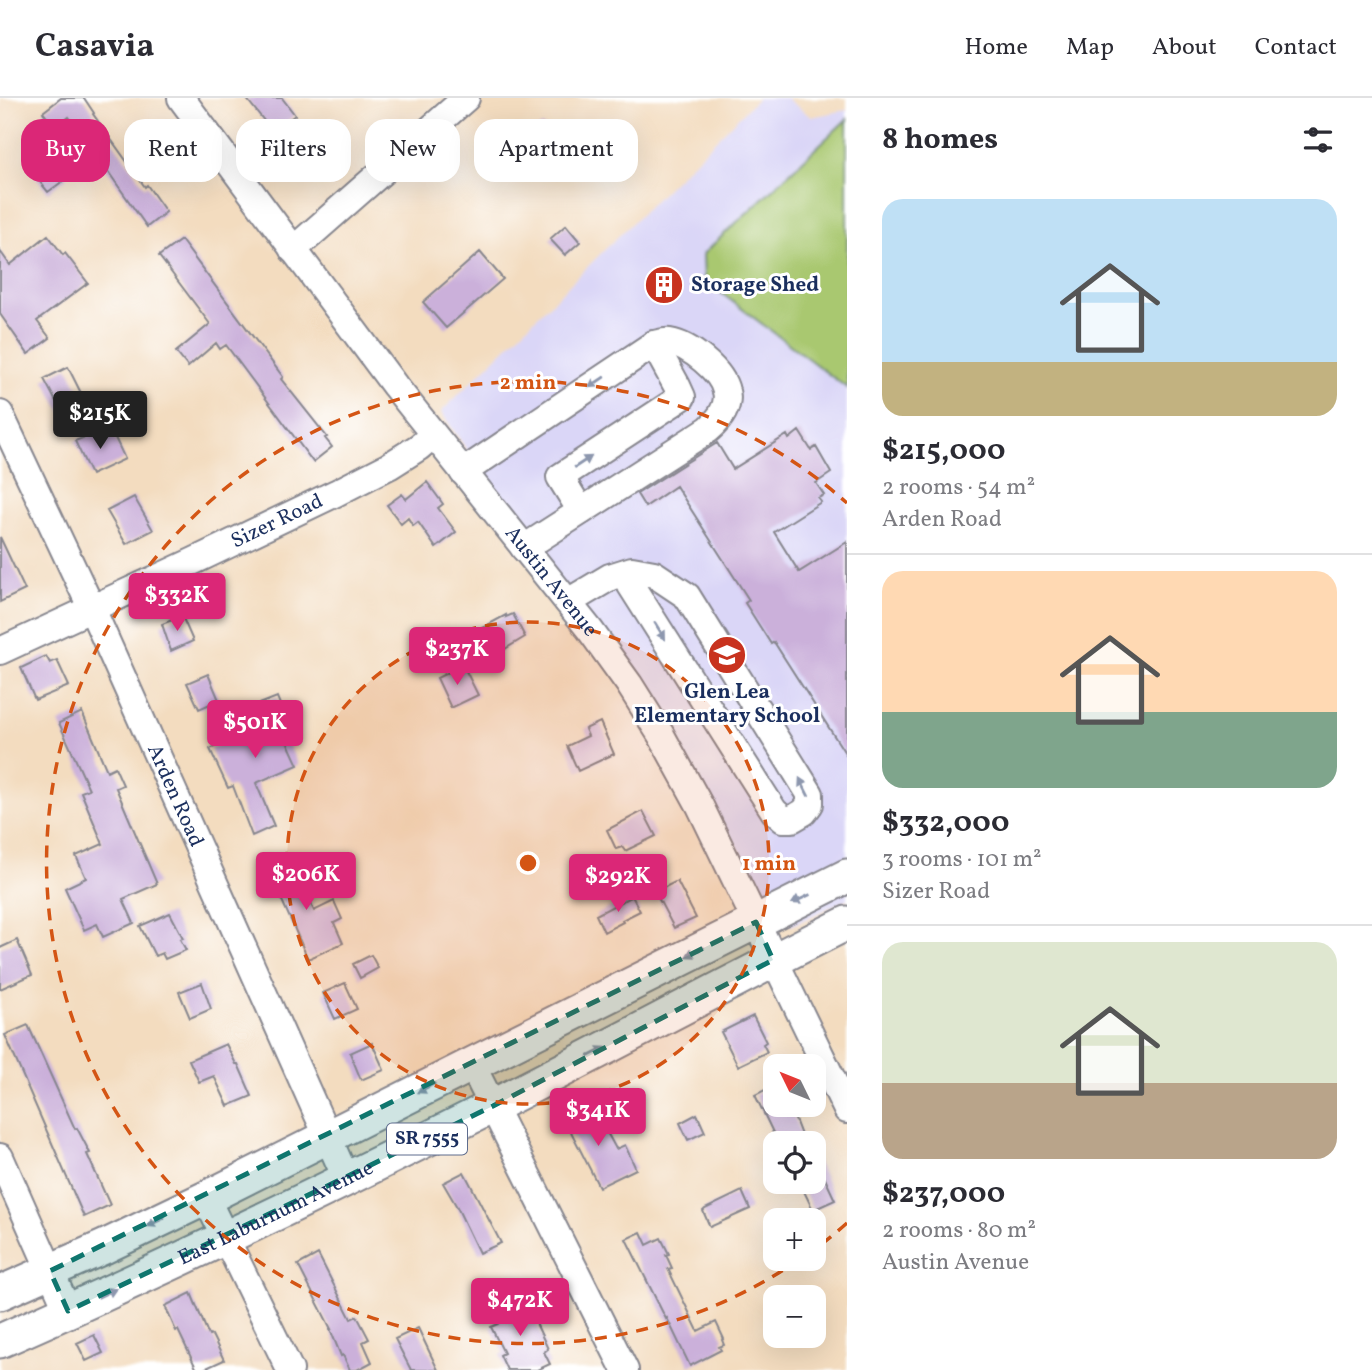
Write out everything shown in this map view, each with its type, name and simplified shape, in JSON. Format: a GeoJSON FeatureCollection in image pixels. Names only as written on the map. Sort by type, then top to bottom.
{"type":"FeatureCollection","features":[{"type":"Feature","properties":{"kind":"main road","name":"East Laburnum Avenue"},"geometry":{"type":"LineString","coordinates":[[0,1293],[206,1199],[847,876]]}},
{"type":"Feature","properties":{"kind":"main road","name":"East Laburnum Avenue"},"geometry":{"type":"LineString","coordinates":[[0,1342],[225,1238],[493,1105],[847,923]]}},
{"type":"Feature","properties":{"kind":"street","name":"Austin Avenue"},"geometry":{"type":"LineString","coordinates":[[181,98],[433,435],[568,602],[629,684],[662,735],[700,806],[847,1110]]}},
{"type":"Feature","properties":{"kind":"street"},"geometry":{"type":"LineString","coordinates":[[293,250],[466,98]]}},
{"type":"Feature","properties":{"kind":"street"},"geometry":{"type":"LineString","coordinates":[[463,472],[654,344],[668,341],[688,348],[718,375],[726,391],[724,409],[720,419],[709,429],[524,548]]}},
{"type":"Feature","properties":{"kind":"street"},"geometry":{"type":"LineString","coordinates":[[581,511],[560,477],[682,397],[654,344]]}},
{"type":"Feature","properties":{"kind":"street","name":"Arden Road"},"geometry":{"type":"LineString","coordinates":[[0,414],[92,609],[346,1178]]}},
{"type":"Feature","properties":{"kind":"street","name":"Sizer Road"},"geometry":{"type":"LineString","coordinates":[[0,651],[378,471],[419,447],[433,435]]}},
{"type":"Feature","properties":{"kind":"street"},"geometry":{"type":"LineString","coordinates":[[568,602],[610,577],[632,570],[653,574],[687,596],[810,794],[810,804],[804,812],[792,819],[783,819],[774,811],[623,573]]}},
{"type":"Feature","properties":{"kind":"street"},"geometry":{"type":"LineString","coordinates":[[472,1065],[625,1370]]}},
{"type":"Feature","properties":{"kind":"street"},"geometry":{"type":"LineString","coordinates":[[0,1157],[68,1311]]}},
{"type":"Feature","properties":{"kind":"street"},"geometry":{"type":"LineString","coordinates":[[206,1199],[290,1370]]}},
{"type":"Feature","properties":{"kind":"highlighted area"},"geometry":{"type":"Polygon","coordinates":[[[756,922],[773,960],[493,1106],[68,1311],[50,1271],[756,922]]]}},
{"type":"Feature","properties":{"kind":"shaded area","name":"Glen Lea Elementary School"},"geometry":{"type":"Polygon","coordinates":[[[758,98],[786,98],[811,117],[847,110],[847,899],[791,926],[441,412],[758,98]]]}},
{"type":"Feature","properties":{"kind":"green space"},"geometry":{"type":"Polygon","coordinates":[[[847,119],[847,388],[704,280],[703,254],[847,119]]]}},
{"type":"Feature","properties":{"kind":"building"},"geometry":{"type":"Polygon","coordinates":[[[61,98],[84,98],[97,119],[48,119],[43,112],[61,98]]]}},
{"type":"Feature","properties":{"kind":"building"},"geometry":{"type":"Polygon","coordinates":[[[246,98],[282,98],[295,115],[290,119],[263,119],[246,98]]]}},
{"type":"Feature","properties":{"kind":"building"},"geometry":{"type":"Polygon","coordinates":[[[110,138],[124,158],[124,182],[141,182],[145,187],[147,185],[166,212],[147,227],[110,174],[110,138]]]}},
{"type":"Feature","properties":{"kind":"building"},"geometry":{"type":"Polygon","coordinates":[[[40,182],[62,182],[48,192],[40,182]]]}},
{"type":"Feature","properties":{"kind":"building"},"geometry":{"type":"Polygon","coordinates":[[[566,225],[580,242],[565,255],[550,239],[566,225]]]}},
{"type":"Feature","properties":{"kind":"building"},"geometry":{"type":"Polygon","coordinates":[[[48,235],[88,283],[37,321],[50,338],[28,354],[0,314],[0,251],[10,265],[48,235]]]}},
{"type":"Feature","properties":{"kind":"building"},"geometry":{"type":"Polygon","coordinates":[[[181,240],[283,377],[281,379],[327,437],[325,438],[332,447],[313,462],[226,345],[220,349],[216,343],[188,367],[176,352],[210,324],[159,256],[181,240]]]}},
{"type":"Feature","properties":{"kind":"building"},"geometry":{"type":"Polygon","coordinates":[[[480,252],[503,279],[446,328],[423,302],[480,252]]]}},
{"type":"Feature","properties":{"kind":"building"},"geometry":{"type":"Polygon","coordinates":[[[68,367],[85,401],[62,413],[44,379],[68,367]]]}},
{"type":"Feature","properties":{"kind":"building"},"geometry":{"type":"Polygon","coordinates":[[[110,427],[125,459],[91,475],[75,441],[110,427]]]}},
{"type":"Feature","properties":{"kind":"building"},"geometry":{"type":"Polygon","coordinates":[[[799,431],[811,450],[816,447],[831,473],[816,483],[824,495],[818,498],[821,502],[774,532],[799,572],[847,542],[847,756],[774,642],[771,644],[745,603],[749,600],[676,486],[645,507],[637,494],[717,443],[733,469],[787,435],[789,439],[799,431]]]}},
{"type":"Feature","properties":{"kind":"building"},"geometry":{"type":"Polygon","coordinates":[[[427,482],[443,504],[438,508],[456,532],[436,548],[418,522],[413,526],[408,518],[401,524],[387,505],[402,494],[406,499],[427,482]]]}},
{"type":"Feature","properties":{"kind":"building"},"geometry":{"type":"Polygon","coordinates":[[[134,497],[153,530],[126,544],[107,511],[134,497]]]}},
{"type":"Feature","properties":{"kind":"building"},"geometry":{"type":"Polygon","coordinates":[[[0,537],[25,590],[0,602],[0,537]]]}},
{"type":"Feature","properties":{"kind":"building"},"geometry":{"type":"Polygon","coordinates":[[[513,614],[525,637],[495,655],[484,658],[471,634],[506,615],[513,614]]]}},
{"type":"Feature","properties":{"kind":"building"},"geometry":{"type":"Polygon","coordinates":[[[182,616],[193,641],[171,651],[162,624],[182,616]]]}},
{"type":"Feature","properties":{"kind":"building"},"geometry":{"type":"Polygon","coordinates":[[[46,656],[50,663],[57,660],[69,686],[35,700],[21,668],[46,656]]]}},
{"type":"Feature","properties":{"kind":"building"},"geometry":{"type":"Polygon","coordinates":[[[463,665],[478,695],[451,708],[437,678],[463,665]]]}},
{"type":"Feature","properties":{"kind":"building"},"geometry":{"type":"Polygon","coordinates":[[[208,674],[219,700],[199,709],[187,683],[208,674]]]}},
{"type":"Feature","properties":{"kind":"building"},"geometry":{"type":"Polygon","coordinates":[[[277,697],[283,712],[275,715],[298,765],[256,783],[274,826],[252,836],[233,786],[228,788],[210,749],[227,741],[224,735],[244,725],[239,712],[277,697]]]}},
{"type":"Feature","properties":{"kind":"building"},"geometry":{"type":"Polygon","coordinates":[[[82,712],[107,771],[115,767],[123,785],[116,788],[157,884],[123,899],[134,923],[103,937],[97,924],[84,930],[65,888],[86,878],[76,856],[103,844],[81,792],[89,789],[59,723],[82,712]]]}},
{"type":"Feature","properties":{"kind":"building"},"geometry":{"type":"Polygon","coordinates":[[[600,722],[614,754],[578,771],[567,746],[588,736],[585,729],[600,722]]]}},
{"type":"Feature","properties":{"kind":"building"},"geometry":{"type":"Polygon","coordinates":[[[643,811],[656,836],[625,851],[622,847],[616,849],[607,830],[643,811]]]}},
{"type":"Feature","properties":{"kind":"building"},"geometry":{"type":"Polygon","coordinates":[[[291,859],[314,911],[334,901],[342,919],[334,923],[343,943],[308,959],[268,869],[291,859]]]}},
{"type":"Feature","properties":{"kind":"building"},"geometry":{"type":"Polygon","coordinates":[[[677,881],[696,918],[674,928],[655,892],[677,881]]]}},
{"type":"Feature","properties":{"kind":"building"},"geometry":{"type":"Polygon","coordinates":[[[632,896],[640,911],[604,932],[596,915],[632,896]]]}},
{"type":"Feature","properties":{"kind":"building"},"geometry":{"type":"Polygon","coordinates":[[[170,913],[186,950],[165,959],[162,953],[155,956],[140,926],[170,913]]]}},
{"type":"Feature","properties":{"kind":"building"},"geometry":{"type":"Polygon","coordinates":[[[17,940],[32,975],[0,989],[0,948],[17,940]]]}},
{"type":"Feature","properties":{"kind":"building"},"geometry":{"type":"Polygon","coordinates":[[[371,955],[378,968],[360,978],[353,964],[371,955]]]}},
{"type":"Feature","properties":{"kind":"building"},"geometry":{"type":"Polygon","coordinates":[[[202,983],[211,1009],[190,1018],[179,992],[202,983]]]}},
{"type":"Feature","properties":{"kind":"building"},"geometry":{"type":"Polygon","coordinates":[[[345,983],[357,1009],[335,1019],[323,993],[345,983]]]}},
{"type":"Feature","properties":{"kind":"building"},"geometry":{"type":"Polygon","coordinates":[[[753,1016],[766,1042],[763,1044],[767,1052],[738,1066],[721,1032],[753,1016]]]}},
{"type":"Feature","properties":{"kind":"building"},"geometry":{"type":"Polygon","coordinates":[[[28,1025],[75,1129],[77,1128],[90,1153],[87,1154],[110,1205],[84,1217],[5,1035],[28,1025]]]}},
{"type":"Feature","properties":{"kind":"building"},"geometry":{"type":"Polygon","coordinates":[[[372,1043],[384,1070],[361,1080],[350,1053],[372,1043]]]}},
{"type":"Feature","properties":{"kind":"building"},"geometry":{"type":"Polygon","coordinates":[[[226,1044],[252,1096],[228,1106],[214,1076],[199,1082],[189,1060],[226,1044]]]}},
{"type":"Feature","properties":{"kind":"building"},"geometry":{"type":"Polygon","coordinates":[[[763,1091],[763,1112],[755,1095],[763,1091]]]}},
{"type":"Feature","properties":{"kind":"building"},"geometry":{"type":"Polygon","coordinates":[[[585,1104],[598,1128],[603,1125],[616,1149],[625,1145],[636,1169],[599,1187],[563,1116],[585,1104]]]}},
{"type":"Feature","properties":{"kind":"building"},"geometry":{"type":"Polygon","coordinates":[[[697,1114],[705,1132],[688,1140],[680,1123],[697,1114]]]}},
{"type":"Feature","properties":{"kind":"building"},"geometry":{"type":"Polygon","coordinates":[[[766,1117],[794,1117],[799,1131],[772,1131],[766,1117]]]}},
{"type":"Feature","properties":{"kind":"building"},"geometry":{"type":"Polygon","coordinates":[[[464,1172],[501,1243],[479,1253],[443,1183],[464,1172]]]}},
{"type":"Feature","properties":{"kind":"building"},"geometry":{"type":"Polygon","coordinates":[[[826,1181],[835,1200],[812,1208],[805,1194],[826,1194],[826,1181]]]}},
{"type":"Feature","properties":{"kind":"building"},"geometry":{"type":"Polygon","coordinates":[[[742,1191],[750,1209],[710,1227],[703,1211],[742,1191]]]}},
{"type":"Feature","properties":{"kind":"building"},"geometry":{"type":"Polygon","coordinates":[[[641,1232],[647,1245],[661,1238],[669,1254],[666,1255],[672,1268],[668,1269],[698,1331],[716,1322],[724,1339],[724,1345],[719,1347],[721,1350],[690,1366],[626,1239],[641,1232]]]}},
{"type":"Feature","properties":{"kind":"building"},"geometry":{"type":"Polygon","coordinates":[[[318,1254],[351,1319],[357,1316],[369,1339],[363,1342],[372,1362],[357,1370],[350,1370],[343,1355],[341,1356],[331,1329],[298,1265],[318,1254]]]}},
{"type":"Feature","properties":{"kind":"building"},"geometry":{"type":"Polygon","coordinates":[[[191,1293],[209,1336],[212,1335],[224,1360],[202,1370],[197,1370],[165,1306],[191,1293]]]}},
{"type":"Feature","properties":{"kind":"building"},"geometry":{"type":"Polygon","coordinates":[[[520,1297],[525,1307],[528,1306],[548,1349],[544,1352],[550,1364],[537,1370],[507,1370],[500,1355],[504,1353],[491,1327],[498,1324],[495,1318],[501,1315],[498,1308],[520,1297]]]}},
{"type":"Feature","properties":{"kind":"building"},"geometry":{"type":"Polygon","coordinates":[[[418,1328],[438,1370],[411,1370],[395,1339],[418,1328]]]}},
{"type":"Feature","properties":{"kind":"building"},"geometry":{"type":"Polygon","coordinates":[[[94,1335],[103,1353],[86,1361],[77,1343],[94,1335]]]}},
{"type":"Feature","properties":{"kind":"place","name":"Storage Shed"},"geometry":{"type":"Point","coordinates":[664,285]}},
{"type":"Feature","properties":{"kind":"place","name":"Glen Lea Elementary School"},"geometry":{"type":"Point","coordinates":[727,655]}}]}
